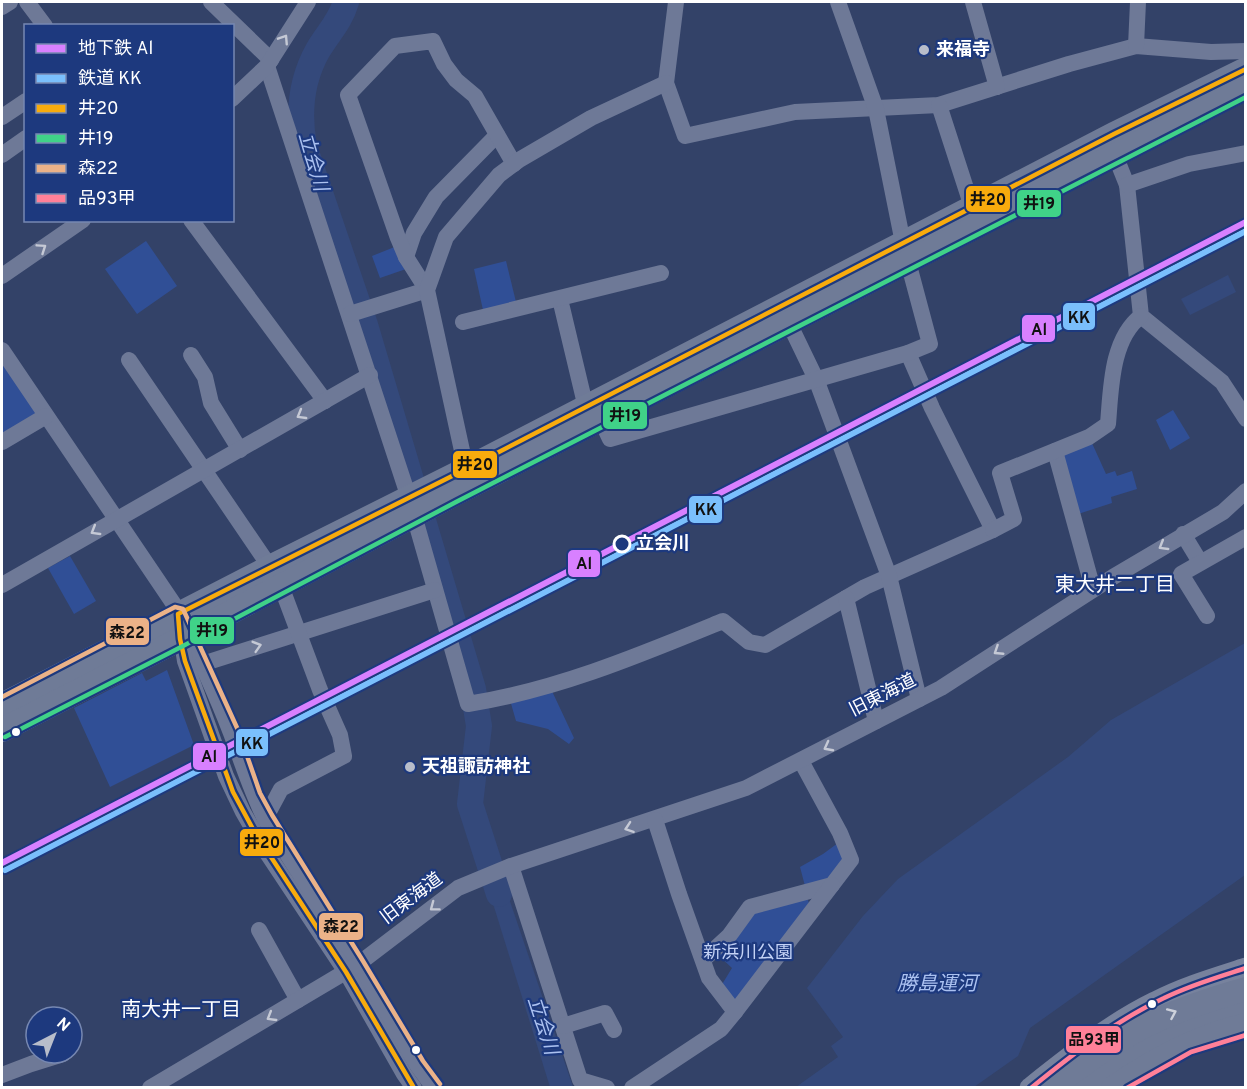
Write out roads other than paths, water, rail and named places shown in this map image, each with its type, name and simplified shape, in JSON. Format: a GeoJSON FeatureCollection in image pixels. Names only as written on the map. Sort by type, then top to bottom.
{"type":"FeatureCollection","features":[{"type":"Feature","properties":{"kind":"highway"},"geometry":{"type":"LineString","coordinates":[[2,730],[276,577],[1112,146],[1245,69]]}},
{"type":"Feature","properties":{"kind":"highway"},"geometry":{"type":"LineString","coordinates":[[420,503],[466,469],[593,414],[789,323],[906,252],[972,207],[1245,88]]}},
{"type":"Feature","properties":{"kind":"highway"},"geometry":{"type":"LineString","coordinates":[[2,705],[182,629]]}},
{"type":"Feature","properties":{"kind":"highway"},"geometry":{"type":"LineString","coordinates":[[1051,1088],[1102,1051],[1151,1023],[1183,1009],[1245,989]]}},
{"type":"Feature","properties":{"kind":"highway"},"geometry":{"type":"LineString","coordinates":[[1074,1084],[1113,1066],[1160,1038],[1212,1017],[1245,1007]]}},
{"type":"Feature","properties":{"kind":"highway"},"geometry":{"type":"LineString","coordinates":[[1113,1088],[1170,1053],[1245,1025]]}},
{"type":"Feature","properties":{"kind":"highway"},"geometry":{"type":"LineString","coordinates":[[1074,1084],[1079,1050]]}},
{"type":"Feature","properties":{"kind":"main road"},"geometry":{"type":"LineString","coordinates":[[1030,1088],[1079,1050],[1154,1002],[1192,985],[1245,968]]}},
{"type":"Feature","properties":{"kind":"main road"},"geometry":{"type":"LineString","coordinates":[[1126,1088],[1191,1052],[1245,1035]]}},
{"type":"Feature","properties":{"kind":"street"},"geometry":{"type":"LineString","coordinates":[[2,7],[10,2]]}},
{"type":"Feature","properties":{"kind":"street"},"geometry":{"type":"LineString","coordinates":[[27,2],[44,24]]}},
{"type":"Feature","properties":{"kind":"street"},"geometry":{"type":"LineString","coordinates":[[211,2],[232,24]]}},
{"type":"Feature","properties":{"kind":"street"},"geometry":{"type":"LineString","coordinates":[[234,97],[269,63],[308,2]]}},
{"type":"Feature","properties":{"kind":"street"},"geometry":{"type":"LineString","coordinates":[[676,2],[666,83],[685,136],[795,112],[939,105],[1069,64],[1136,46],[1211,52],[1245,51]]}},
{"type":"Feature","properties":{"kind":"street"},"geometry":{"type":"LineString","coordinates":[[560,299],[593,414],[610,439],[908,353],[930,344],[906,252],[876,109],[838,2]]}},
{"type":"Feature","properties":{"kind":"street"},"geometry":{"type":"LineString","coordinates":[[973,2],[997,87]]}},
{"type":"Feature","properties":{"kind":"street"},"geometry":{"type":"LineString","coordinates":[[1136,46],[1138,2]]}},
{"type":"Feature","properties":{"kind":"street"},"geometry":{"type":"LineString","coordinates":[[234,26],[269,63],[358,312],[370,375],[420,503],[435,590],[468,704],[506,698],[544,688],[723,621],[749,642],[765,645],[889,576],[1014,519],[1000,473],[1089,437],[1108,424],[1112,378],[1119,350],[1130,324],[1141,316]]}},
{"type":"Feature","properties":{"kind":"street"},"geometry":{"type":"LineString","coordinates":[[466,469],[427,290],[406,257],[348,95],[394,45],[433,41],[444,64],[456,80],[475,96],[514,164]]}},
{"type":"Feature","properties":{"kind":"street"},"geometry":{"type":"LineString","coordinates":[[427,290],[446,237],[499,175],[591,118],[666,83]]}},
{"type":"Feature","properties":{"kind":"street"},"geometry":{"type":"LineString","coordinates":[[2,117],[24,101]]}},
{"type":"Feature","properties":{"kind":"street"},"geometry":{"type":"LineString","coordinates":[[939,105],[972,207]]}},
{"type":"Feature","properties":{"kind":"street"},"geometry":{"type":"LineString","coordinates":[[406,257],[414,233],[436,197],[497,135]]}},
{"type":"Feature","properties":{"kind":"street"},"geometry":{"type":"LineString","coordinates":[[2,155],[24,139]]}},
{"type":"Feature","properties":{"kind":"street"},"geometry":{"type":"LineString","coordinates":[[1112,146],[1127,185],[1141,316],[1222,382],[1245,418]]}},
{"type":"Feature","properties":{"kind":"street"},"geometry":{"type":"LineString","coordinates":[[1127,185],[1189,164],[1245,153]]}},
{"type":"Feature","properties":{"kind":"street"},"geometry":{"type":"LineString","coordinates":[[2,276],[80,222]]}},
{"type":"Feature","properties":{"kind":"street"},"geometry":{"type":"LineString","coordinates":[[192,222],[325,401]]}},
{"type":"Feature","properties":{"kind":"street"},"geometry":{"type":"LineString","coordinates":[[463,322],[661,273]]}},
{"type":"Feature","properties":{"kind":"street"},"geometry":{"type":"LineString","coordinates":[[358,312],[427,290]]}},
{"type":"Feature","properties":{"kind":"street"},"geometry":{"type":"LineString","coordinates":[[789,323],[816,379],[889,576],[919,699]]}},
{"type":"Feature","properties":{"kind":"street"},"geometry":{"type":"LineString","coordinates":[[2,350],[116,519],[202,664],[231,734],[253,796],[351,968],[404,1074],[414,1088]]}},
{"type":"Feature","properties":{"kind":"street"},"geometry":{"type":"LineString","coordinates":[[908,353],[932,408],[993,530]]}},
{"type":"Feature","properties":{"kind":"street"},"geometry":{"type":"LineString","coordinates":[[190,355],[205,377],[211,403],[240,450]]}},
{"type":"Feature","properties":{"kind":"street"},"geometry":{"type":"LineString","coordinates":[[129,360],[276,577],[340,735],[344,756],[281,789],[265,819]]}},
{"type":"Feature","properties":{"kind":"street"},"geometry":{"type":"LineString","coordinates":[[2,585],[370,375]]}},
{"type":"Feature","properties":{"kind":"street"},"geometry":{"type":"LineString","coordinates":[[2,442],[46,416]]}},
{"type":"Feature","properties":{"kind":"street"},"geometry":{"type":"LineString","coordinates":[[1055,451],[1093,589]]}},
{"type":"Feature","properties":{"kind":"street","name":"旧東海道"},"geometry":{"type":"LineString","coordinates":[[150,1088],[351,968],[458,888],[508,867],[746,788],[801,761],[941,688],[1093,589],[1223,512],[1245,491]]}},
{"type":"Feature","properties":{"kind":"street"},"geometry":{"type":"LineString","coordinates":[[1183,534],[1200,562]]}},
{"type":"Feature","properties":{"kind":"street"},"geometry":{"type":"LineString","coordinates":[[1208,616],[1181,574],[1245,537]]}},
{"type":"Feature","properties":{"kind":"street"},"geometry":{"type":"LineString","coordinates":[[202,664],[435,590]]}},
{"type":"Feature","properties":{"kind":"street"},"geometry":{"type":"LineString","coordinates":[[846,598],[876,721]]}},
{"type":"Feature","properties":{"kind":"street"},"geometry":{"type":"LineString","coordinates":[[182,629],[185,661],[226,776],[243,812],[259,841],[434,1088]]}},
{"type":"Feature","properties":{"kind":"street"},"geometry":{"type":"LineString","coordinates":[[632,1088],[721,1029],[851,860],[840,833],[801,761]]}},
{"type":"Feature","properties":{"kind":"street"},"geometry":{"type":"LineString","coordinates":[[655,820],[710,978],[735,1012]]}},
{"type":"Feature","properties":{"kind":"street"},"geometry":{"type":"LineString","coordinates":[[508,867],[580,1080],[607,1088]]}},
{"type":"Feature","properties":{"kind":"street"},"geometry":{"type":"LineString","coordinates":[[704,959],[729,936],[750,907],[832,885]]}},
{"type":"Feature","properties":{"kind":"street"},"geometry":{"type":"LineString","coordinates":[[259,930],[298,1000]]}},
{"type":"Feature","properties":{"kind":"street"},"geometry":{"type":"LineString","coordinates":[[563,1026],[605,1013],[614,1030]]}},
{"type":"Feature","properties":{"kind":"street"},"geometry":{"type":"LineString","coordinates":[[2,1075],[28,1065]]}},
{"type":"Feature","properties":{"kind":"water"},"geometry":{"type":"Polygon","coordinates":[[[1228,275],[1236,292],[1190,315],[1181,299],[1228,275]]]}},
{"type":"Feature","properties":{"kind":"water","name":"勝島運河"},"geometry":{"type":"Polygon","coordinates":[[[1245,643],[1245,875],[1030,1028],[1018,1056],[974,1087],[796,1087],[838,1057],[831,1046],[843,1037],[807,988],[863,916],[898,879],[1068,757],[1111,720],[1245,643]]]}},
{"type":"Feature","properties":{"kind":"water"},"geometry":{"type":"Polygon","coordinates":[[[496,860],[573,1087],[550,1087],[481,865],[496,860]]]}},
{"type":"Feature","properties":{"kind":"waterway","name":"立会川"},"geometry":{"type":"LineString","coordinates":[[346,2],[312,61],[308,73],[301,109],[304,146],[365,325],[473,689],[479,726],[470,804],[499,894]]}},
{"type":"Feature","properties":{"kind":"metro line","name":"Al"},"geometry":{"type":"LineString","coordinates":[[2,863],[1246,222]]}},
{"type":"Feature","properties":{"kind":"rail line","name":"KK"},"geometry":{"type":"LineString","coordinates":[[5,870],[1246,231]]}},
{"type":"Feature","properties":{"kind":"place","name":"来福寺"},"geometry":{"type":"Point","coordinates":[924,50]}},
{"type":"Feature","properties":{"kind":"place","name":"立会川"},"geometry":{"type":"Point","coordinates":[622,544]}},
{"type":"Feature","properties":{"kind":"place","name":"天祖諏訪神社"},"geometry":{"type":"Point","coordinates":[410,767]}},
{"type":"Feature","properties":{"kind":"district","name":"東大井二丁目"},"geometry":{"type":"Point","coordinates":[1115,586]}},
{"type":"Feature","properties":{"kind":"district","name":"南大井一丁目"},"geometry":{"type":"Point","coordinates":[181,1011]}},
{"type":"Feature","properties":{"kind":"park label","name":"新浜川公園"},"geometry":{"type":"Point","coordinates":[748,953]}}]}
